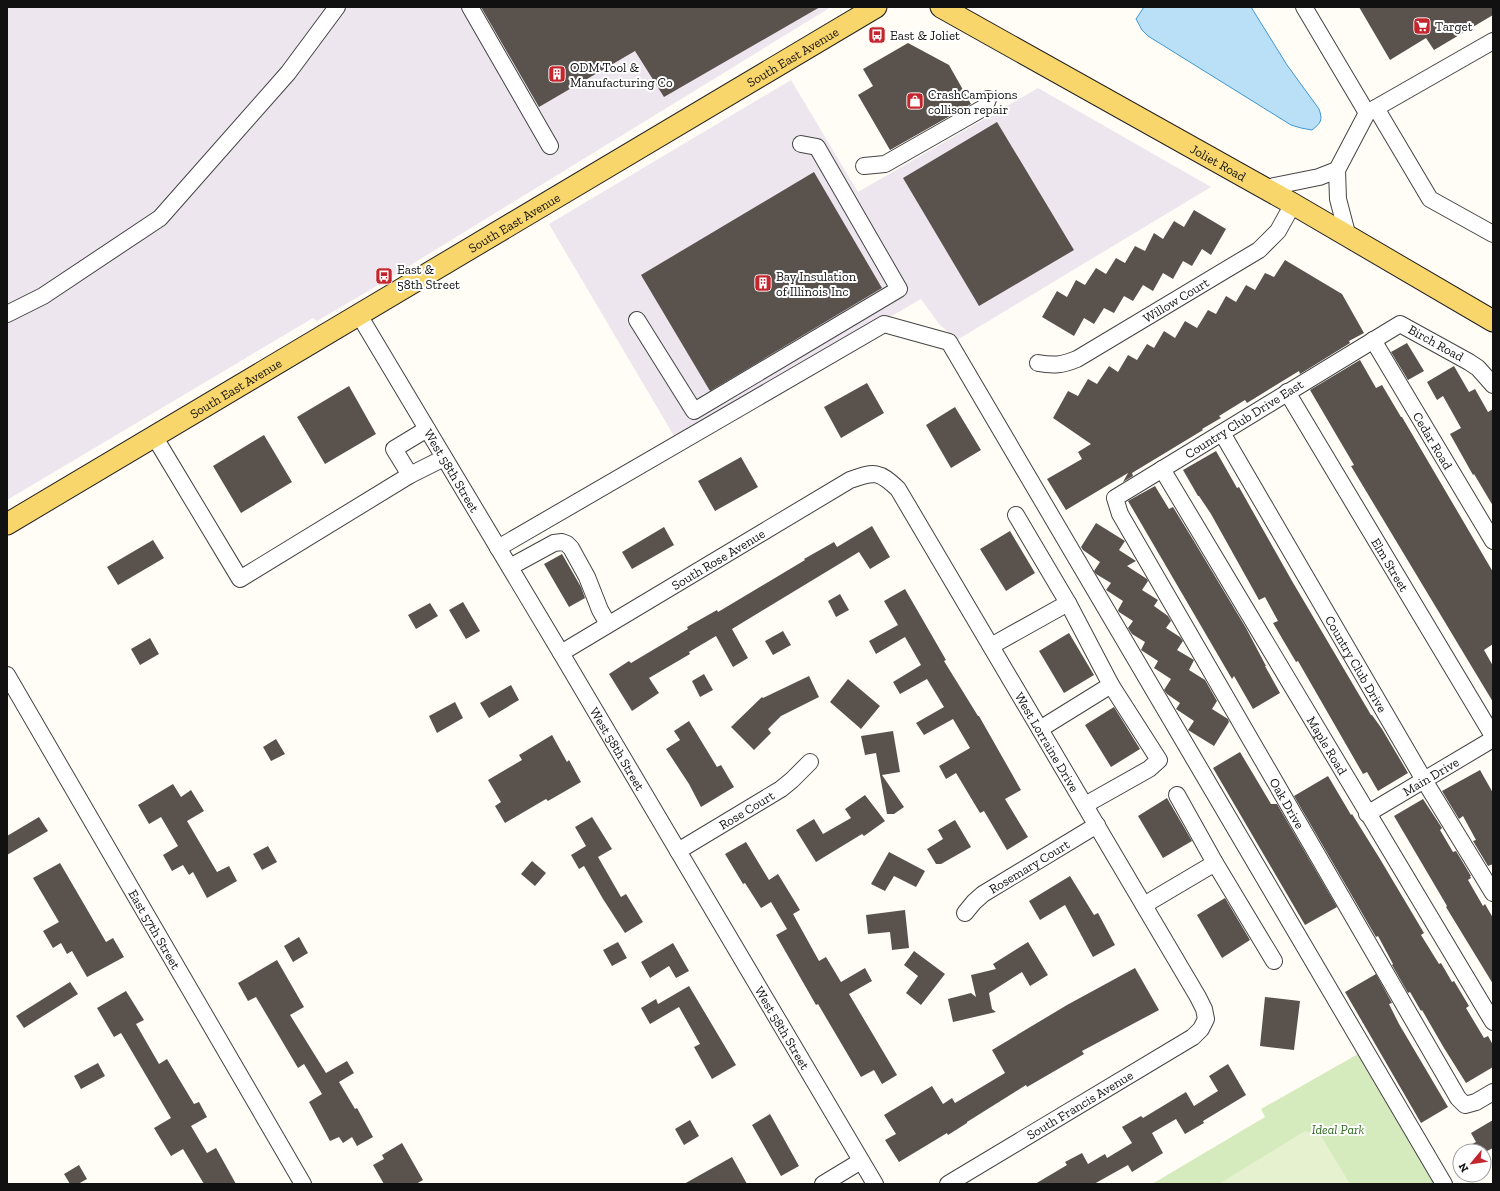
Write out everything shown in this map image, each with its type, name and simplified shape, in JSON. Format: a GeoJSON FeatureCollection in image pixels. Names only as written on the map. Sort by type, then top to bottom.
{"type":"FeatureCollection","features":[{"type":"Feature","properties":{"kind":"main road","name":"South East Avenue"},"geometry":{"type":"LineString","coordinates":[[7,524],[876,7]]}},
{"type":"Feature","properties":{"kind":"main road","name":"Joliet Road"},"geometry":{"type":"LineString","coordinates":[[941,7],[1265,188],[1493,321]]}},
{"type":"Feature","properties":{"kind":"street"},"geometry":{"type":"LineString","coordinates":[[7,314],[43,296],[160,218],[288,73],[337,7]]}},
{"type":"Feature","properties":{"kind":"street"},"geometry":{"type":"LineString","coordinates":[[470,7],[550,146]]}},
{"type":"Feature","properties":{"kind":"street"},"geometry":{"type":"LineString","coordinates":[[1304,7],[1430,199],[1493,234]]}},
{"type":"Feature","properties":{"kind":"street"},"geometry":{"type":"LineString","coordinates":[[1348,237],[1338,199],[1337,170],[1371,111],[1493,41]]}},
{"type":"Feature","properties":{"kind":"street"},"geometry":{"type":"LineString","coordinates":[[864,166],[885,164],[985,106],[988,99]]}},
{"type":"Feature","properties":{"kind":"street"},"geometry":{"type":"LineString","coordinates":[[637,320],[694,411],[899,290],[817,147],[801,144]]}},
{"type":"Feature","properties":{"kind":"street"},"geometry":{"type":"LineString","coordinates":[[1265,188],[1318,177],[1337,170]]}},
{"type":"Feature","properties":{"kind":"street","name":"Willow Court"},"geometry":{"type":"LineString","coordinates":[[1038,363],[1052,366],[1065,364],[1077,358],[1259,250],[1278,231],[1293,204]]}},
{"type":"Feature","properties":{"kind":"street","name":"West 58th Street"},"geometry":{"type":"LineString","coordinates":[[359,315],[875,1184]]}},
{"type":"Feature","properties":{"kind":"street"},"geometry":{"type":"LineString","coordinates":[[498,548],[884,324],[949,342],[1444,1184]]}},
{"type":"Feature","properties":{"kind":"street","name":"Birch Road"},"geometry":{"type":"LineString","coordinates":[[1373,340],[1400,324],[1469,362],[1478,368],[1493,385]]}},
{"type":"Feature","properties":{"kind":"street","name":"Country Club Drive East"},"geometry":{"type":"LineString","coordinates":[[1115,498],[1373,340]]}},
{"type":"Feature","properties":{"kind":"street","name":"Cedar Road"},"geometry":{"type":"LineString","coordinates":[[1373,340],[1493,541]]}},
{"type":"Feature","properties":{"kind":"street","name":"Elm Street"},"geometry":{"type":"LineString","coordinates":[[1287,392],[1493,737]]}},
{"type":"Feature","properties":{"kind":"street"},"geometry":{"type":"LineString","coordinates":[[410,475],[394,449],[427,429]]}},
{"type":"Feature","properties":{"kind":"street","name":"Country Club Drive"},"geometry":{"type":"LineString","coordinates":[[1222,433],[1424,780],[1493,893]]}},
{"type":"Feature","properties":{"kind":"street"},"geometry":{"type":"LineString","coordinates":[[154,436],[240,579],[410,475],[444,458]]}},
{"type":"Feature","properties":{"kind":"street","name":"Maple Road"},"geometry":{"type":"LineString","coordinates":[[1162,469],[1367,814],[1493,1022]]}},
{"type":"Feature","properties":{"kind":"street","name":"South Rose Avenue"},"geometry":{"type":"LineString","coordinates":[[561,653],[850,480],[863,475],[877,473]]}},
{"type":"Feature","properties":{"kind":"street","name":"West Lorraine Drive"},"geometry":{"type":"LineString","coordinates":[[877,473],[888,479],[898,489],[1144,905],[1204,1009],[1206,1019]]}},
{"type":"Feature","properties":{"kind":"street","name":"Oak Drive"},"geometry":{"type":"LineString","coordinates":[[1115,498],[1120,514],[1458,1098],[1465,1105],[1476,1102],[1493,1092]]}},
{"type":"Feature","properties":{"kind":"street"},"geometry":{"type":"LineString","coordinates":[[1016,515],[1068,604],[1111,686],[1159,760],[1149,769],[1085,806]]}},
{"type":"Feature","properties":{"kind":"street"},"geometry":{"type":"LineString","coordinates":[[510,567],[554,543],[562,542],[567,544],[571,548],[587,577],[600,610],[608,624]]}},
{"type":"Feature","properties":{"kind":"street"},"geometry":{"type":"LineString","coordinates":[[992,646],[1068,604]]}},
{"type":"Feature","properties":{"kind":"street","name":"East 57th Street"},"geometry":{"type":"LineString","coordinates":[[7,675],[303,1184]]}},
{"type":"Feature","properties":{"kind":"street"},"geometry":{"type":"LineString","coordinates":[[1040,729],[1111,686]]}},
{"type":"Feature","properties":{"kind":"street","name":"Main Drive"},"geometry":{"type":"LineString","coordinates":[[1367,814],[1493,737]]}},
{"type":"Feature","properties":{"kind":"street","name":"Rose Court"},"geometry":{"type":"LineString","coordinates":[[678,851],[781,788],[792,780],[810,762]]}},
{"type":"Feature","properties":{"kind":"street"},"geometry":{"type":"LineString","coordinates":[[1177,795],[1215,863],[1274,961]]}},
{"type":"Feature","properties":{"kind":"street","name":"Rosemary Court"},"geometry":{"type":"LineString","coordinates":[[965,913],[983,894],[1097,825]]}},
{"type":"Feature","properties":{"kind":"street"},"geometry":{"type":"LineString","coordinates":[[1144,905],[1215,863]]}},
{"type":"Feature","properties":{"kind":"street","name":"South Francis Avenue"},"geometry":{"type":"LineString","coordinates":[[948,1184],[1193,1037],[1201,1029],[1206,1019]]}},
{"type":"Feature","properties":{"kind":"street"},"geometry":{"type":"LineString","coordinates":[[823,1184],[861,1161]]}},
{"type":"Feature","properties":{"kind":"shaded area"},"geometry":{"type":"Polygon","coordinates":[[[7,7],[831,7],[370,290],[317,321],[313,318],[7,500],[7,7]]]}},
{"type":"Feature","properties":{"kind":"shaded area"},"geometry":{"type":"Polygon","coordinates":[[[791,80],[858,192],[1038,88],[1211,187],[957,340],[939,324],[921,299],[677,441],[549,224],[791,80]]]}},
{"type":"Feature","properties":{"kind":"green space","name":"Ideal Park"},"geometry":{"type":"Polygon","coordinates":[[[1358,1054],[1435,1184],[1152,1184],[1265,1117],[1261,1109],[1358,1054]]]}},
{"type":"Feature","properties":{"kind":"green space"},"geometry":{"type":"Polygon","coordinates":[[[1305,1131],[1321,1136],[1350,1184],[1219,1184],[1305,1131]]]}},
{"type":"Feature","properties":{"kind":"water"},"geometry":{"type":"Polygon","coordinates":[[[1144,7],[1251,7],[1287,65],[1319,109],[1321,119],[1319,123],[1312,130],[1291,125],[1148,36],[1142,30],[1136,19],[1144,7]]]}},
{"type":"Feature","properties":{"kind":"building","name":"ODM Tool & Manufacturing Co"},"geometry":{"type":"Polygon","coordinates":[[[481,7],[820,7],[664,97],[635,51],[539,107],[481,7]]]}},
{"type":"Feature","properties":{"kind":"building","name":"Target"},"geometry":{"type":"Polygon","coordinates":[[[1359,7],[1493,7],[1493,15],[1434,50],[1426,38],[1390,60],[1359,7]]]}},
{"type":"Feature","properties":{"kind":"building","name":"CrashCampions collison repair"},"geometry":{"type":"Polygon","coordinates":[[[908,43],[949,65],[971,104],[890,150],[858,95],[873,86],[863,69],[908,43]]]}},
{"type":"Feature","properties":{"kind":"building"},"geometry":{"type":"Polygon","coordinates":[[[997,122],[1074,250],[979,306],[903,178],[997,122]]]}},
{"type":"Feature","properties":{"kind":"building","name":"Bay Insulation of Illinois Inc"},"geometry":{"type":"Polygon","coordinates":[[[814,172],[882,288],[710,391],[641,275],[814,172]]]}},
{"type":"Feature","properties":{"kind":"building"},"geometry":{"type":"Polygon","coordinates":[[[1194,210],[1226,229],[1211,255],[1202,249],[1192,266],[1183,261],[1173,279],[1163,273],[1153,291],[1143,285],[1133,301],[1124,296],[1114,313],[1104,308],[1094,324],[1084,318],[1074,336],[1042,317],[1057,291],[1067,297],[1076,280],[1085,285],[1096,268],[1106,274],[1116,258],[1125,263],[1135,246],[1145,251],[1154,233],[1163,239],[1174,221],[1184,227],[1194,210]]]}},
{"type":"Feature","properties":{"kind":"building"},"geometry":{"type":"Polygon","coordinates":[[[1285,260],[1342,294],[1364,333],[1349,341],[1350,343],[1300,374],[1299,371],[1247,403],[1245,400],[1219,416],[1221,418],[1132,473],[1133,476],[1123,482],[1128,473],[1066,510],[1047,479],[1082,459],[1078,452],[1091,444],[1053,418],[1068,391],[1078,396],[1088,379],[1097,384],[1109,366],[1118,372],[1128,355],[1137,360],[1147,344],[1154,348],[1164,331],[1175,338],[1185,321],[1197,328],[1208,310],[1216,314],[1226,296],[1236,302],[1246,285],[1255,290],[1265,273],[1274,277],[1285,260]]]}},
{"type":"Feature","properties":{"kind":"building"},"geometry":{"type":"Polygon","coordinates":[[[1407,343],[1424,371],[1408,380],[1391,352],[1407,343]]]}},
{"type":"Feature","properties":{"kind":"building"},"geometry":{"type":"Polygon","coordinates":[[[1360,360],[1376,388],[1382,385],[1493,572],[1493,644],[1484,650],[1493,666],[1493,702],[1351,466],[1354,465],[1310,390],[1360,360]]]}},
{"type":"Feature","properties":{"kind":"building"},"geometry":{"type":"Polygon","coordinates":[[[1454,366],[1469,392],[1475,389],[1488,412],[1493,409],[1493,506],[1474,474],[1473,475],[1450,434],[1461,428],[1443,396],[1437,400],[1427,382],[1454,366]]]}},
{"type":"Feature","properties":{"kind":"building"},"geometry":{"type":"Polygon","coordinates":[[[867,383],[884,413],[841,438],[824,407],[867,383]]]}},
{"type":"Feature","properties":{"kind":"building"},"geometry":{"type":"Polygon","coordinates":[[[349,386],[376,434],[325,464],[297,417],[349,386]]]}},
{"type":"Feature","properties":{"kind":"building"},"geometry":{"type":"Polygon","coordinates":[[[955,407],[981,450],[951,468],[926,425],[955,407]]]}},
{"type":"Feature","properties":{"kind":"building"},"geometry":{"type":"Polygon","coordinates":[[[264,435],[292,482],[241,513],[213,466],[264,435]]]}},
{"type":"Feature","properties":{"kind":"building"},"geometry":{"type":"Polygon","coordinates":[[[1216,451],[1237,488],[1239,487],[1292,581],[1371,715],[1382,729],[1408,773],[1378,791],[1367,772],[1363,774],[1298,661],[1296,662],[1273,623],[1278,621],[1265,597],[1259,600],[1211,514],[1198,496],[1183,470],[1216,451]]]}},
{"type":"Feature","properties":{"kind":"building"},"geometry":{"type":"Polygon","coordinates":[[[741,457],[758,487],[715,511],[698,481],[741,457]]]}},
{"type":"Feature","properties":{"kind":"building"},"geometry":{"type":"Polygon","coordinates":[[[1155,486],[1169,509],[1173,507],[1192,538],[1246,628],[1280,693],[1253,709],[1234,676],[1232,679],[1128,501],[1155,486]]]}},
{"type":"Feature","properties":{"kind":"building"},"geometry":{"type":"Polygon","coordinates":[[[1096,523],[1125,541],[1119,550],[1136,561],[1127,566],[1147,579],[1148,581],[1142,590],[1158,600],[1154,606],[1168,616],[1171,621],[1166,628],[1180,637],[1183,641],[1177,650],[1194,660],[1189,670],[1205,680],[1217,701],[1212,709],[1228,719],[1229,722],[1214,746],[1188,730],[1194,721],[1176,709],[1180,703],[1167,694],[1164,690],[1171,679],[1154,668],[1158,661],[1141,650],[1145,642],[1132,634],[1128,628],[1133,621],[1118,610],[1123,601],[1106,590],[1111,583],[1096,574],[1094,571],[1100,562],[1081,547],[1096,523]]]}},
{"type":"Feature","properties":{"kind":"building"},"geometry":{"type":"Polygon","coordinates":[[[872,526],[890,557],[870,569],[859,552],[732,629],[748,658],[733,667],[716,636],[689,652],[690,654],[649,678],[659,693],[632,711],[609,674],[629,661],[631,663],[688,629],[687,627],[717,610],[718,612],[834,542],[837,547],[872,526]]]}},
{"type":"Feature","properties":{"kind":"building"},"geometry":{"type":"Polygon","coordinates":[[[664,527],[674,545],[632,569],[622,552],[664,527]]]}},
{"type":"Feature","properties":{"kind":"building"},"geometry":{"type":"Polygon","coordinates":[[[1010,531],[1035,573],[1006,591],[980,549],[1010,531]]]}},
{"type":"Feature","properties":{"kind":"building"},"geometry":{"type":"Polygon","coordinates":[[[153,540],[164,558],[118,585],[107,567],[153,540]]]}},
{"type":"Feature","properties":{"kind":"building"},"geometry":{"type":"Polygon","coordinates":[[[562,554],[581,587],[585,598],[569,607],[544,564],[562,554]]]}},
{"type":"Feature","properties":{"kind":"building"},"geometry":{"type":"Polygon","coordinates":[[[905,589],[946,660],[944,661],[979,716],[1021,790],[1005,799],[1028,837],[1007,850],[984,811],[980,813],[956,773],[946,779],[939,766],[970,748],[953,719],[924,735],[916,723],[944,707],[927,679],[900,694],[893,682],[921,665],[905,637],[876,654],[869,641],[898,625],[884,601],[905,589]]]}},
{"type":"Feature","properties":{"kind":"building"},"geometry":{"type":"Polygon","coordinates":[[[840,594],[849,610],[836,617],[828,601],[840,594]]]}},
{"type":"Feature","properties":{"kind":"building"},"geometry":{"type":"Polygon","coordinates":[[[463,602],[480,631],[466,639],[449,610],[463,602]]]}},
{"type":"Feature","properties":{"kind":"building"},"geometry":{"type":"Polygon","coordinates":[[[430,603],[438,616],[416,629],[408,615],[430,603]]]}},
{"type":"Feature","properties":{"kind":"building"},"geometry":{"type":"Polygon","coordinates":[[[783,631],[791,645],[773,655],[765,641],[783,631]]]}},
{"type":"Feature","properties":{"kind":"building"},"geometry":{"type":"Polygon","coordinates":[[[1069,633],[1094,675],[1064,693],[1039,651],[1069,633]]]}},
{"type":"Feature","properties":{"kind":"building"},"geometry":{"type":"Polygon","coordinates":[[[150,638],[159,654],[140,665],[131,649],[150,638]]]}},
{"type":"Feature","properties":{"kind":"building"},"geometry":{"type":"Polygon","coordinates":[[[704,674],[713,690],[700,697],[692,681],[704,674]]]}},
{"type":"Feature","properties":{"kind":"building"},"geometry":{"type":"Polygon","coordinates":[[[809,676],[819,697],[781,716],[768,729],[771,733],[754,750],[731,727],[762,697],[763,698],[809,676]]]}},
{"type":"Feature","properties":{"kind":"building"},"geometry":{"type":"Polygon","coordinates":[[[848,679],[880,706],[861,729],[830,702],[848,679]]]}},
{"type":"Feature","properties":{"kind":"building"},"geometry":{"type":"Polygon","coordinates":[[[511,685],[519,700],[489,718],[480,703],[511,685]]]}},
{"type":"Feature","properties":{"kind":"building"},"geometry":{"type":"Polygon","coordinates":[[[455,702],[463,718],[437,733],[429,716],[455,702]]]}},
{"type":"Feature","properties":{"kind":"building"},"geometry":{"type":"Polygon","coordinates":[[[1114,707],[1140,749],[1111,767],[1085,725],[1114,707]]]}},
{"type":"Feature","properties":{"kind":"building"},"geometry":{"type":"Polygon","coordinates":[[[689,721],[717,767],[721,765],[734,787],[701,807],[689,784],[666,749],[680,740],[674,731],[689,721]]]}},
{"type":"Feature","properties":{"kind":"building"},"geometry":{"type":"Polygon","coordinates":[[[893,731],[900,772],[882,775],[904,807],[894,814],[887,814],[876,753],[865,755],[861,736],[893,731]]]}},
{"type":"Feature","properties":{"kind":"building"},"geometry":{"type":"Polygon","coordinates":[[[552,735],[567,762],[569,760],[581,782],[548,801],[546,799],[505,823],[495,806],[501,802],[488,780],[522,760],[519,755],[552,735]]]}},
{"type":"Feature","properties":{"kind":"building"},"geometry":{"type":"Polygon","coordinates":[[[276,739],[285,754],[271,761],[263,747],[276,739]]]}},
{"type":"Feature","properties":{"kind":"building"},"geometry":{"type":"Polygon","coordinates":[[[1240,752],[1271,804],[1277,804],[1337,907],[1305,925],[1213,768],[1240,752]]]}},
{"type":"Feature","properties":{"kind":"building"},"geometry":{"type":"Polygon","coordinates":[[[1480,770],[1493,793],[1493,864],[1488,866],[1473,841],[1476,840],[1463,816],[1459,819],[1442,791],[1480,770]]]}},
{"type":"Feature","properties":{"kind":"building"},"geometry":{"type":"Polygon","coordinates":[[[1328,776],[1424,933],[1421,935],[1439,964],[1441,963],[1452,982],[1454,981],[1469,1006],[1466,1008],[1484,1038],[1488,1036],[1493,1045],[1493,1067],[1466,1083],[1422,1010],[1421,1011],[1410,992],[1408,993],[1378,936],[1376,937],[1294,796],[1328,776]]]}},
{"type":"Feature","properties":{"kind":"building"},"geometry":{"type":"Polygon","coordinates":[[[173,784],[181,797],[191,790],[204,811],[187,821],[217,872],[229,866],[237,881],[207,898],[193,872],[189,875],[183,865],[172,871],[163,855],[178,846],[161,817],[149,824],[138,805],[173,784]]]}},
{"type":"Feature","properties":{"kind":"building"},"geometry":{"type":"Polygon","coordinates":[[[865,795],[885,821],[864,836],[862,834],[816,862],[796,830],[814,819],[823,834],[851,818],[845,809],[865,795]]]}},
{"type":"Feature","properties":{"kind":"building"},"geometry":{"type":"Polygon","coordinates":[[[1167,798],[1192,841],[1163,858],[1138,816],[1167,798]]]}},
{"type":"Feature","properties":{"kind":"building"},"geometry":{"type":"Polygon","coordinates":[[[1423,799],[1442,828],[1440,830],[1453,852],[1456,851],[1471,876],[1468,880],[1483,906],[1485,904],[1493,918],[1493,984],[1446,907],[1447,906],[1394,816],[1423,799]]]}},
{"type":"Feature","properties":{"kind":"building"},"geometry":{"type":"Polygon","coordinates":[[[39,817],[48,831],[7,855],[7,836],[39,817]]]}},
{"type":"Feature","properties":{"kind":"building"},"geometry":{"type":"Polygon","coordinates":[[[592,817],[612,849],[598,857],[621,897],[626,894],[643,922],[625,933],[584,866],[579,869],[571,855],[586,846],[575,827],[592,817]]]}},
{"type":"Feature","properties":{"kind":"building"},"geometry":{"type":"Polygon","coordinates":[[[955,820],[971,847],[941,864],[936,864],[927,849],[943,839],[938,830],[955,820]]]}},
{"type":"Feature","properties":{"kind":"building"},"geometry":{"type":"Polygon","coordinates":[[[746,842],[769,880],[778,874],[800,910],[793,914],[819,961],[826,957],[841,982],[865,968],[872,981],[849,994],[897,1075],[882,1084],[874,1070],[861,1077],[818,1004],[816,1005],[776,935],[787,929],[771,902],[761,908],[745,883],[743,884],[725,854],[746,842]]]}},
{"type":"Feature","properties":{"kind":"building"},"geometry":{"type":"Polygon","coordinates":[[[268,846],[277,862],[262,870],[253,854],[268,846]]]}},
{"type":"Feature","properties":{"kind":"building"},"geometry":{"type":"Polygon","coordinates":[[[889,852],[925,871],[916,887],[894,876],[885,891],[871,884],[889,852]]]}},
{"type":"Feature","properties":{"kind":"building"},"geometry":{"type":"Polygon","coordinates":[[[532,861],[546,873],[535,886],[521,874],[532,861]]]}},
{"type":"Feature","properties":{"kind":"building"},"geometry":{"type":"Polygon","coordinates":[[[60,863],[106,942],[113,938],[124,957],[87,977],[72,951],[67,954],[61,943],[53,948],[43,931],[59,922],[33,878],[60,863]]]}},
{"type":"Feature","properties":{"kind":"building"},"geometry":{"type":"Polygon","coordinates":[[[1070,876],[1094,915],[1098,913],[1115,945],[1093,957],[1065,905],[1040,920],[1029,901],[1070,876]]]}},
{"type":"Feature","properties":{"kind":"building"},"geometry":{"type":"Polygon","coordinates":[[[1225,898],[1250,940],[1222,958],[1197,915],[1225,898]]]}},
{"type":"Feature","properties":{"kind":"building"},"geometry":{"type":"Polygon","coordinates":[[[905,910],[909,948],[892,950],[890,932],[868,934],[866,915],[905,910]]]}},
{"type":"Feature","properties":{"kind":"building"},"geometry":{"type":"Polygon","coordinates":[[[299,937],[308,953],[293,962],[284,946],[299,937]]]}},
{"type":"Feature","properties":{"kind":"building"},"geometry":{"type":"Polygon","coordinates":[[[618,942],[627,958],[612,966],[603,950],[618,942]]]}},
{"type":"Feature","properties":{"kind":"building"},"geometry":{"type":"Polygon","coordinates":[[[1028,942],[1048,975],[1030,986],[1022,972],[989,993],[992,1009],[996,1012],[953,1022],[948,999],[971,993],[976,997],[971,975],[996,969],[993,964],[1028,942]]]}},
{"type":"Feature","properties":{"kind":"building"},"geometry":{"type":"Polygon","coordinates":[[[673,943],[689,971],[676,978],[669,966],[650,978],[641,962],[673,943]]]}},
{"type":"Feature","properties":{"kind":"building"},"geometry":{"type":"Polygon","coordinates":[[[914,951],[945,974],[921,1005],[906,993],[918,976],[904,965],[914,951]]]}},
{"type":"Feature","properties":{"kind":"building"},"geometry":{"type":"Polygon","coordinates":[[[277,960],[304,1007],[290,1015],[326,1073],[347,1061],[354,1073],[339,1082],[355,1109],[357,1108],[373,1137],[357,1146],[352,1137],[343,1143],[339,1137],[330,1141],[309,1102],[322,1094],[304,1064],[298,1068],[256,997],[248,1001],[238,983],[277,960]]]}},
{"type":"Feature","properties":{"kind":"building"},"geometry":{"type":"Polygon","coordinates":[[[1135,968],[1159,1010],[1082,1051],[1084,1054],[1027,1087],[1026,1085],[948,1135],[947,1133],[899,1162],[885,1140],[896,1134],[884,1115],[932,1086],[943,1104],[952,1098],[955,1103],[1005,1073],[992,1050],[1067,1005],[1135,968]]]}},
{"type":"Feature","properties":{"kind":"building"},"geometry":{"type":"Polygon","coordinates":[[[1376,974],[1392,1003],[1389,1004],[1399,1024],[1448,1107],[1421,1123],[1345,992],[1376,974]]]}},
{"type":"Feature","properties":{"kind":"building"},"geometry":{"type":"Polygon","coordinates":[[[70,982],[78,994],[24,1028],[16,1016],[70,982]]]}},
{"type":"Feature","properties":{"kind":"building"},"geometry":{"type":"Polygon","coordinates":[[[689,986],[736,1065],[712,1079],[694,1047],[700,1044],[679,1007],[650,1024],[641,1008],[656,999],[658,1004],[689,986]]]}},
{"type":"Feature","properties":{"kind":"building"},"geometry":{"type":"Polygon","coordinates":[[[126,991],[144,1020],[136,1024],[159,1064],[167,1059],[194,1104],[199,1102],[207,1117],[191,1126],[207,1153],[216,1148],[236,1184],[204,1184],[183,1149],[171,1156],[154,1128],[171,1118],[121,1033],[114,1037],[97,1008],[126,991]]]}},
{"type":"Feature","properties":{"kind":"building"},"geometry":{"type":"Polygon","coordinates":[[[1265,997],[1300,1001],[1294,1050],[1260,1046],[1265,997]]]}},
{"type":"Feature","properties":{"kind":"building"},"geometry":{"type":"Polygon","coordinates":[[[98,1063],[105,1076],[81,1089],[74,1076],[98,1063]]]}},
{"type":"Feature","properties":{"kind":"building"},"geometry":{"type":"Polygon","coordinates":[[[1228,1064],[1246,1095],[1203,1121],[1204,1123],[1185,1134],[1176,1119],[1152,1133],[1163,1153],[1132,1172],[1128,1165],[1094,1184],[1035,1184],[1067,1165],[1065,1162],[1082,1153],[1088,1164],[1105,1154],[1107,1158],[1132,1143],[1122,1127],[1141,1116],[1143,1118],[1186,1092],[1194,1106],[1218,1091],[1209,1076],[1228,1064]]]}},
{"type":"Feature","properties":{"kind":"building"},"geometry":{"type":"Polygon","coordinates":[[[770,1114],[799,1166],[781,1176],[752,1125],[770,1114]]]}},
{"type":"Feature","properties":{"kind":"building"},"geometry":{"type":"Polygon","coordinates":[[[690,1120],[699,1136],[684,1145],[675,1129],[690,1120]]]}},
{"type":"Feature","properties":{"kind":"building"},"geometry":{"type":"Polygon","coordinates":[[[1493,1120],[1493,1148],[1492,1143],[1474,1143],[1476,1142],[1471,1133],[1493,1120]]]}},
{"type":"Feature","properties":{"kind":"building"},"geometry":{"type":"Polygon","coordinates":[[[402,1143],[423,1180],[416,1184],[384,1184],[373,1165],[384,1159],[382,1155],[402,1143]]]}},
{"type":"Feature","properties":{"kind":"building"},"geometry":{"type":"Polygon","coordinates":[[[732,1157],[747,1184],[684,1184],[732,1157]]]}},
{"type":"Feature","properties":{"kind":"building"},"geometry":{"type":"Polygon","coordinates":[[[79,1165],[87,1179],[78,1184],[70,1184],[64,1174],[79,1165]]]}},
{"type":"Feature","properties":{"kind":"place","name":"Target"},"geometry":{"type":"Point","coordinates":[1422,26]}},
{"type":"Feature","properties":{"kind":"place","name":"East & Joliet"},"geometry":{"type":"Point","coordinates":[877,35]}},
{"type":"Feature","properties":{"kind":"place","name":"ODM Tool & Manufacturing Co"},"geometry":{"type":"Point","coordinates":[557,74]}},
{"type":"Feature","properties":{"kind":"place","name":"CrashCampions collison repair"},"geometry":{"type":"Point","coordinates":[915,101]}},
{"type":"Feature","properties":{"kind":"place","name":"East & 58th Street"},"geometry":{"type":"Point","coordinates":[384,276]}},
{"type":"Feature","properties":{"kind":"place","name":"Bay Insulation of Illinois Inc"},"geometry":{"type":"Point","coordinates":[763,283]}}]}
